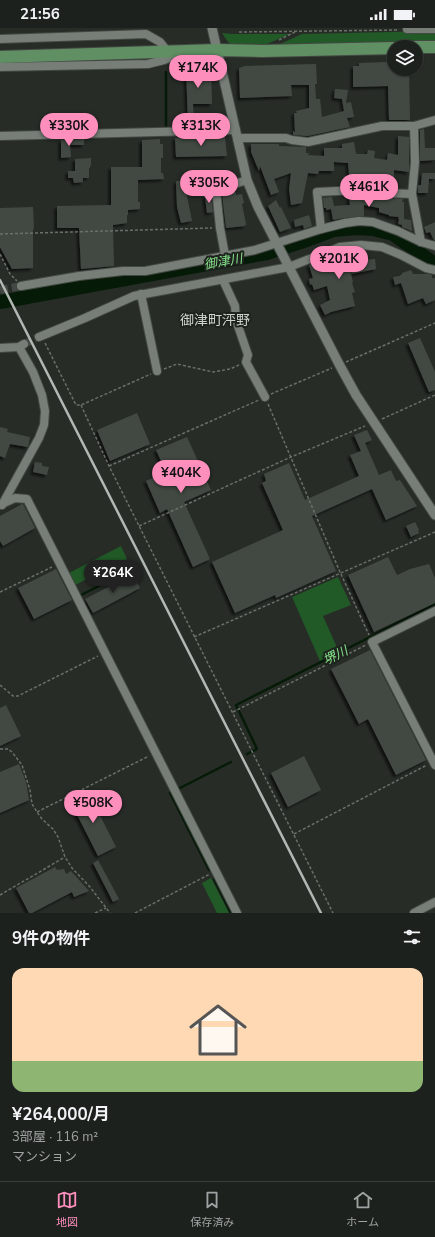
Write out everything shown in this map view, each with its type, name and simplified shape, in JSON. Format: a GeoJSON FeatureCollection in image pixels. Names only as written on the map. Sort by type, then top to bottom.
{"type":"FeatureCollection","features":[{"type":"Feature","properties":{"kind":"main road"},"geometry":{"type":"LineString","coordinates":[[423,47],[435,46]]}},
{"type":"Feature","properties":{"kind":"main road"},"geometry":{"type":"LineString","coordinates":[[0,57],[217,50],[270,51],[387,48]]}},
{"type":"Feature","properties":{"kind":"street"},"geometry":{"type":"LineString","coordinates":[[212,28],[247,180],[258,207],[356,395],[435,515]]}},
{"type":"Feature","properties":{"kind":"street"},"geometry":{"type":"LineString","coordinates":[[407,29],[435,29]]}},
{"type":"Feature","properties":{"kind":"street"},"geometry":{"type":"LineString","coordinates":[[0,39],[146,34],[160,42],[168,52]]}},
{"type":"Feature","properties":{"kind":"street"},"geometry":{"type":"LineString","coordinates":[[0,67],[148,64],[164,60],[184,52]]}},
{"type":"Feature","properties":{"kind":"street"},"geometry":{"type":"LineString","coordinates":[[0,136],[237,134],[286,138],[308,142],[382,126],[414,126],[435,120]]}},
{"type":"Feature","properties":{"kind":"street"},"geometry":{"type":"LineString","coordinates":[[414,126],[415,162],[412,194],[421,242]]}},
{"type":"Feature","properties":{"kind":"street"},"geometry":{"type":"LineString","coordinates":[[225,255],[220,228],[216,190],[247,180]]}},
{"type":"Feature","properties":{"kind":"street"},"geometry":{"type":"LineString","coordinates":[[321,229],[317,192],[380,189],[386,193],[412,194]]}},
{"type":"Feature","properties":{"kind":"street"},"geometry":{"type":"LineString","coordinates":[[21,286],[79,276],[123,271],[145,271],[255,250],[321,229],[359,221],[373,222],[398,231],[421,242],[435,246]]}},
{"type":"Feature","properties":{"kind":"street"},"geometry":{"type":"LineString","coordinates":[[40,337],[134,296],[223,280],[288,266],[340,247],[361,245],[382,247],[426,268],[435,270]]}},
{"type":"Feature","properties":{"kind":"street"},"geometry":{"type":"LineString","coordinates":[[223,280],[235,306],[236,320],[248,355],[246,362],[265,397]]}},
{"type":"Feature","properties":{"kind":"street"},"geometry":{"type":"LineString","coordinates":[[141,294],[157,371]]}},
{"type":"Feature","properties":{"kind":"street"},"geometry":{"type":"LineString","coordinates":[[0,348],[21,346],[42,395],[45,411],[44,425],[39,438],[1,505]]}},
{"type":"Feature","properties":{"kind":"street"},"geometry":{"type":"LineString","coordinates":[[1,505],[15,498],[26,499],[237,913]]}},
{"type":"Feature","properties":{"kind":"street"},"geometry":{"type":"LineString","coordinates":[[434,762],[371,639],[435,611]]}},
{"type":"Feature","properties":{"kind":"street"},"geometry":{"type":"LineString","coordinates":[[414,913],[435,902]]}},
{"type":"Feature","properties":{"kind":"path"},"geometry":{"type":"LineString","coordinates":[[239,32],[407,29]]}},
{"type":"Feature","properties":{"kind":"path"},"geometry":{"type":"LineString","coordinates":[[0,234],[220,228]]}},
{"type":"Feature","properties":{"kind":"path"},"geometry":{"type":"LineString","coordinates":[[0,254],[10,274],[13,276]]}},
{"type":"Feature","properties":{"kind":"path"},"geometry":{"type":"LineString","coordinates":[[40,337],[76,405],[81,405],[157,371],[177,364],[214,372],[230,369],[246,362]]}},
{"type":"Feature","properties":{"kind":"path"},"geometry":{"type":"LineString","coordinates":[[139,526],[291,457],[435,396]]}},
{"type":"Feature","properties":{"kind":"path"},"geometry":{"type":"LineString","coordinates":[[233,712],[371,639],[340,572],[265,397]]}},
{"type":"Feature","properties":{"kind":"path"},"geometry":{"type":"LineString","coordinates":[[81,405],[108,466],[333,913]]}},
{"type":"Feature","properties":{"kind":"path"},"geometry":{"type":"LineString","coordinates":[[194,637],[340,572],[435,532]]}},
{"type":"Feature","properties":{"kind":"path"},"geometry":{"type":"LineString","coordinates":[[0,592],[59,564]]}},
{"type":"Feature","properties":{"kind":"path"},"geometry":{"type":"LineString","coordinates":[[0,685],[8,693],[13,696],[18,696],[105,653]]}},
{"type":"Feature","properties":{"kind":"path"},"geometry":{"type":"LineString","coordinates":[[0,749],[8,749],[22,765],[30,790],[32,804],[36,812],[54,829],[65,857],[72,868],[90,887],[110,913]]}},
{"type":"Feature","properties":{"kind":"path"},"geometry":{"type":"LineString","coordinates":[[36,812],[155,753]]}},
{"type":"Feature","properties":{"kind":"path"},"geometry":{"type":"LineString","coordinates":[[294,834],[434,762]]}},
{"type":"Feature","properties":{"kind":"path"},"geometry":{"type":"LineString","coordinates":[[0,895],[65,857]]}},
{"type":"Feature","properties":{"kind":"path"},"geometry":{"type":"LineString","coordinates":[[135,913],[215,871]]}},
{"type":"Feature","properties":{"kind":"path"},"geometry":{"type":"LineString","coordinates":[[95,913],[106,908]]}},
{"type":"Feature","properties":{"kind":"green space"},"geometry":{"type":"Polygon","coordinates":[[[435,31],[435,43],[423,43],[423,40],[387,40],[387,44],[278,45],[302,34],[435,31]]]}},
{"type":"Feature","properties":{"kind":"green space"},"geometry":{"type":"Polygon","coordinates":[[[222,33],[290,34],[267,44],[232,45],[222,33]]]}},
{"type":"Feature","properties":{"kind":"green space"},"geometry":{"type":"Polygon","coordinates":[[[121,546],[127,559],[73,586],[67,574],[121,546]]]}},
{"type":"Feature","properties":{"kind":"green space"},"geometry":{"type":"Polygon","coordinates":[[[338,577],[351,605],[323,616],[339,652],[320,661],[292,597],[338,577]]]}},
{"type":"Feature","properties":{"kind":"green space"},"geometry":{"type":"Polygon","coordinates":[[[211,878],[229,913],[217,913],[202,883],[211,878]]]}},
{"type":"Feature","properties":{"kind":"building"},"geometry":{"type":"Polygon","coordinates":[[[387,62],[387,76],[409,76],[410,120],[389,120],[388,86],[353,87],[353,66],[359,66],[359,63],[387,62]]]}},
{"type":"Feature","properties":{"kind":"building"},"geometry":{"type":"Polygon","coordinates":[[[316,64],[316,99],[320,99],[322,117],[344,111],[342,99],[334,98],[335,89],[348,90],[346,103],[351,102],[354,117],[347,118],[350,127],[308,136],[293,135],[293,131],[295,132],[294,113],[297,113],[296,111],[309,108],[309,85],[291,85],[292,96],[240,98],[239,68],[245,66],[316,64]]]}},
{"type":"Feature","properties":{"kind":"building"},"geometry":{"type":"Polygon","coordinates":[[[186,66],[205,66],[205,69],[211,69],[212,104],[193,104],[194,126],[188,126],[186,66]]]}},
{"type":"Feature","properties":{"kind":"building"},"geometry":{"type":"Polygon","coordinates":[[[424,129],[425,148],[435,148],[435,160],[420,161],[420,130],[424,129]]]}},
{"type":"Feature","properties":{"kind":"building"},"geometry":{"type":"Polygon","coordinates":[[[398,136],[409,137],[409,172],[394,170],[392,188],[388,188],[380,184],[350,185],[348,163],[334,162],[334,171],[319,171],[318,174],[308,173],[302,203],[291,205],[289,189],[291,173],[274,179],[279,192],[271,195],[260,166],[259,171],[251,152],[251,144],[279,144],[279,146],[306,147],[306,153],[309,153],[308,155],[324,156],[324,148],[342,148],[342,144],[354,142],[356,154],[367,154],[368,150],[375,151],[374,158],[387,160],[388,153],[398,155],[398,136]]]}},
{"type":"Feature","properties":{"kind":"building"},"geometry":{"type":"Polygon","coordinates":[[[225,137],[227,156],[176,157],[175,138],[225,137]]]}},
{"type":"Feature","properties":{"kind":"building"},"geometry":{"type":"Polygon","coordinates":[[[84,139],[84,145],[70,145],[71,157],[61,158],[61,140],[84,139]]]}},
{"type":"Feature","properties":{"kind":"building"},"geometry":{"type":"Polygon","coordinates":[[[160,139],[160,144],[163,144],[161,173],[163,173],[164,179],[138,180],[138,202],[140,202],[140,209],[128,210],[127,223],[113,225],[114,266],[81,269],[79,228],[57,228],[57,206],[111,205],[111,167],[142,167],[142,140],[160,139]]]}},
{"type":"Feature","properties":{"kind":"building"},"geometry":{"type":"Polygon","coordinates":[[[91,158],[89,178],[83,178],[83,182],[74,183],[73,178],[68,178],[68,171],[75,171],[75,159],[91,158]]]}},
{"type":"Feature","properties":{"kind":"building"},"geometry":{"type":"Polygon","coordinates":[[[422,173],[435,173],[435,179],[429,179],[428,193],[418,193],[418,185],[421,185],[422,173]]]}},
{"type":"Feature","properties":{"kind":"building"},"geometry":{"type":"Polygon","coordinates":[[[176,181],[188,181],[188,191],[186,191],[192,221],[181,223],[177,207],[176,181]]]}},
{"type":"Feature","properties":{"kind":"building"},"geometry":{"type":"Polygon","coordinates":[[[231,191],[232,193],[236,192],[236,195],[242,194],[245,226],[226,228],[222,194],[231,191]]]}},
{"type":"Feature","properties":{"kind":"building"},"geometry":{"type":"Polygon","coordinates":[[[211,195],[213,212],[207,213],[205,197],[211,195]]]}},
{"type":"Feature","properties":{"kind":"building"},"geometry":{"type":"Polygon","coordinates":[[[378,195],[386,198],[403,199],[404,219],[411,220],[412,231],[398,224],[399,217],[389,216],[379,212],[379,208],[364,205],[364,216],[333,220],[331,209],[326,210],[326,208],[324,208],[323,198],[332,197],[334,206],[350,205],[349,198],[351,196],[378,195]]]}},
{"type":"Feature","properties":{"kind":"building"},"geometry":{"type":"Polygon","coordinates":[[[276,200],[291,228],[280,232],[268,206],[276,200]]]}},
{"type":"Feature","properties":{"kind":"building"},"geometry":{"type":"Polygon","coordinates":[[[33,207],[33,268],[12,269],[0,247],[0,208],[33,207]]]}},
{"type":"Feature","properties":{"kind":"building"},"geometry":{"type":"Polygon","coordinates":[[[309,215],[312,226],[304,229],[303,225],[295,227],[294,220],[309,215]]]}},
{"type":"Feature","properties":{"kind":"building"},"geometry":{"type":"Polygon","coordinates":[[[435,222],[434,240],[430,232],[426,233],[424,227],[435,222]]]}},
{"type":"Feature","properties":{"kind":"building"},"geometry":{"type":"Polygon","coordinates":[[[356,251],[366,251],[363,260],[375,259],[376,269],[351,274],[356,251]]]}},
{"type":"Feature","properties":{"kind":"building"},"geometry":{"type":"Polygon","coordinates":[[[344,252],[345,255],[346,254],[355,292],[352,293],[355,306],[325,315],[320,305],[330,300],[327,286],[314,290],[312,284],[310,285],[309,279],[313,278],[309,265],[319,261],[322,261],[322,263],[336,259],[335,255],[344,252]]]}},
{"type":"Feature","properties":{"kind":"building"},"geometry":{"type":"Polygon","coordinates":[[[411,270],[413,274],[429,274],[432,275],[432,278],[435,278],[435,300],[426,304],[423,298],[408,304],[401,283],[395,285],[393,277],[399,276],[402,273],[411,270]]]}},
{"type":"Feature","properties":{"kind":"building"},"geometry":{"type":"Polygon","coordinates":[[[420,338],[435,372],[435,390],[429,392],[408,343],[420,338]]]}},
{"type":"Feature","properties":{"kind":"building"},"geometry":{"type":"Polygon","coordinates":[[[137,413],[150,444],[110,461],[97,430],[137,413]]]}},
{"type":"Feature","properties":{"kind":"building"},"geometry":{"type":"Polygon","coordinates":[[[0,427],[8,429],[7,432],[30,437],[28,447],[10,444],[5,458],[0,456],[0,427]]]}},
{"type":"Feature","properties":{"kind":"building"},"geometry":{"type":"Polygon","coordinates":[[[367,430],[372,440],[365,443],[379,475],[391,470],[396,481],[400,480],[417,506],[386,520],[372,489],[312,516],[336,571],[276,598],[275,595],[235,613],[212,562],[283,530],[262,483],[266,481],[264,474],[289,463],[305,500],[359,476],[350,455],[361,451],[354,435],[367,430]]]}},
{"type":"Feature","properties":{"kind":"building"},"geometry":{"type":"Polygon","coordinates":[[[187,437],[211,490],[184,502],[210,559],[193,567],[167,509],[160,513],[146,481],[166,472],[156,450],[187,437]]]}},
{"type":"Feature","properties":{"kind":"building"},"geometry":{"type":"Polygon","coordinates":[[[35,462],[42,463],[42,466],[49,467],[47,475],[33,472],[35,462]]]}},
{"type":"Feature","properties":{"kind":"building"},"geometry":{"type":"Polygon","coordinates":[[[22,504],[35,528],[3,546],[0,541],[0,516],[22,504]]]}},
{"type":"Feature","properties":{"kind":"building"},"geometry":{"type":"Polygon","coordinates":[[[415,522],[419,533],[411,537],[406,526],[415,522]]]}},
{"type":"Feature","properties":{"kind":"building"},"geometry":{"type":"Polygon","coordinates":[[[388,557],[397,575],[410,569],[429,564],[435,578],[435,603],[374,632],[348,575],[388,557]]]}},
{"type":"Feature","properties":{"kind":"building"},"geometry":{"type":"Polygon","coordinates":[[[56,569],[72,600],[34,619],[18,588],[56,569]]]}},
{"type":"Feature","properties":{"kind":"building"},"geometry":{"type":"Polygon","coordinates":[[[133,574],[140,588],[93,613],[85,599],[133,574]]]}},
{"type":"Feature","properties":{"kind":"building"},"geometry":{"type":"Polygon","coordinates":[[[370,650],[426,760],[396,775],[368,719],[359,724],[331,669],[370,650]]]}},
{"type":"Feature","properties":{"kind":"building"},"geometry":{"type":"Polygon","coordinates":[[[6,705],[21,736],[0,746],[0,708],[6,705]]]}},
{"type":"Feature","properties":{"kind":"building"},"geometry":{"type":"Polygon","coordinates":[[[304,756],[321,790],[288,807],[271,773],[304,756]]]}},
{"type":"Feature","properties":{"kind":"building"},"geometry":{"type":"Polygon","coordinates":[[[19,764],[26,782],[29,800],[0,813],[0,772],[19,764]]]}},
{"type":"Feature","properties":{"kind":"building"},"geometry":{"type":"Polygon","coordinates":[[[88,792],[116,847],[98,856],[70,801],[88,792]]]}},
{"type":"Feature","properties":{"kind":"building"},"geometry":{"type":"Polygon","coordinates":[[[98,860],[119,899],[113,902],[93,863],[98,860]]]}},
{"type":"Feature","properties":{"kind":"building"},"geometry":{"type":"Polygon","coordinates":[[[55,867],[57,870],[64,869],[66,874],[71,871],[89,891],[74,897],[72,892],[32,913],[29,913],[16,888],[55,867]]]}},
{"type":"Feature","properties":{"kind":"waterway"},"geometry":{"type":"LineString","coordinates":[[164,129],[166,129],[166,72]]}},
{"type":"Feature","properties":{"kind":"waterway","name":"御津川"},"geometry":{"type":"LineString","coordinates":[[0,302],[267,253],[334,230],[357,228],[373,229],[393,234],[435,264]]}},
{"type":"Feature","properties":{"kind":"waterway"},"geometry":{"type":"LineString","coordinates":[[79,596],[133,569]]}},
{"type":"Feature","properties":{"kind":"waterway","name":"堺川"},"geometry":{"type":"LineString","coordinates":[[247,754],[257,749],[236,705],[435,604]]}},
{"type":"Feature","properties":{"kind":"waterway"},"geometry":{"type":"LineString","coordinates":[[178,789],[231,762]]}},
{"type":"Feature","properties":{"kind":"waterway"},"geometry":{"type":"LineString","coordinates":[[173,792],[170,793],[209,870]]}},
{"type":"Feature","properties":{"kind":"waterway"},"geometry":{"type":"LineString","coordinates":[[214,879],[231,913]]}},
{"type":"Feature","properties":{"kind":"tunnel"},"geometry":{"type":"LineString","coordinates":[[0,290],[21,286]]}},
{"type":"Feature","properties":{"kind":"tunnel"},"geometry":{"type":"LineString","coordinates":[[24,344],[39,337]]}},
{"type":"Feature","properties":{"kind":"railway"},"geometry":{"type":"LineString","coordinates":[[0,280],[321,913]]}},
{"type":"Feature","properties":{"kind":"district","name":"御津町泙野"},"geometry":{"type":"Point","coordinates":[215,320]}}]}
